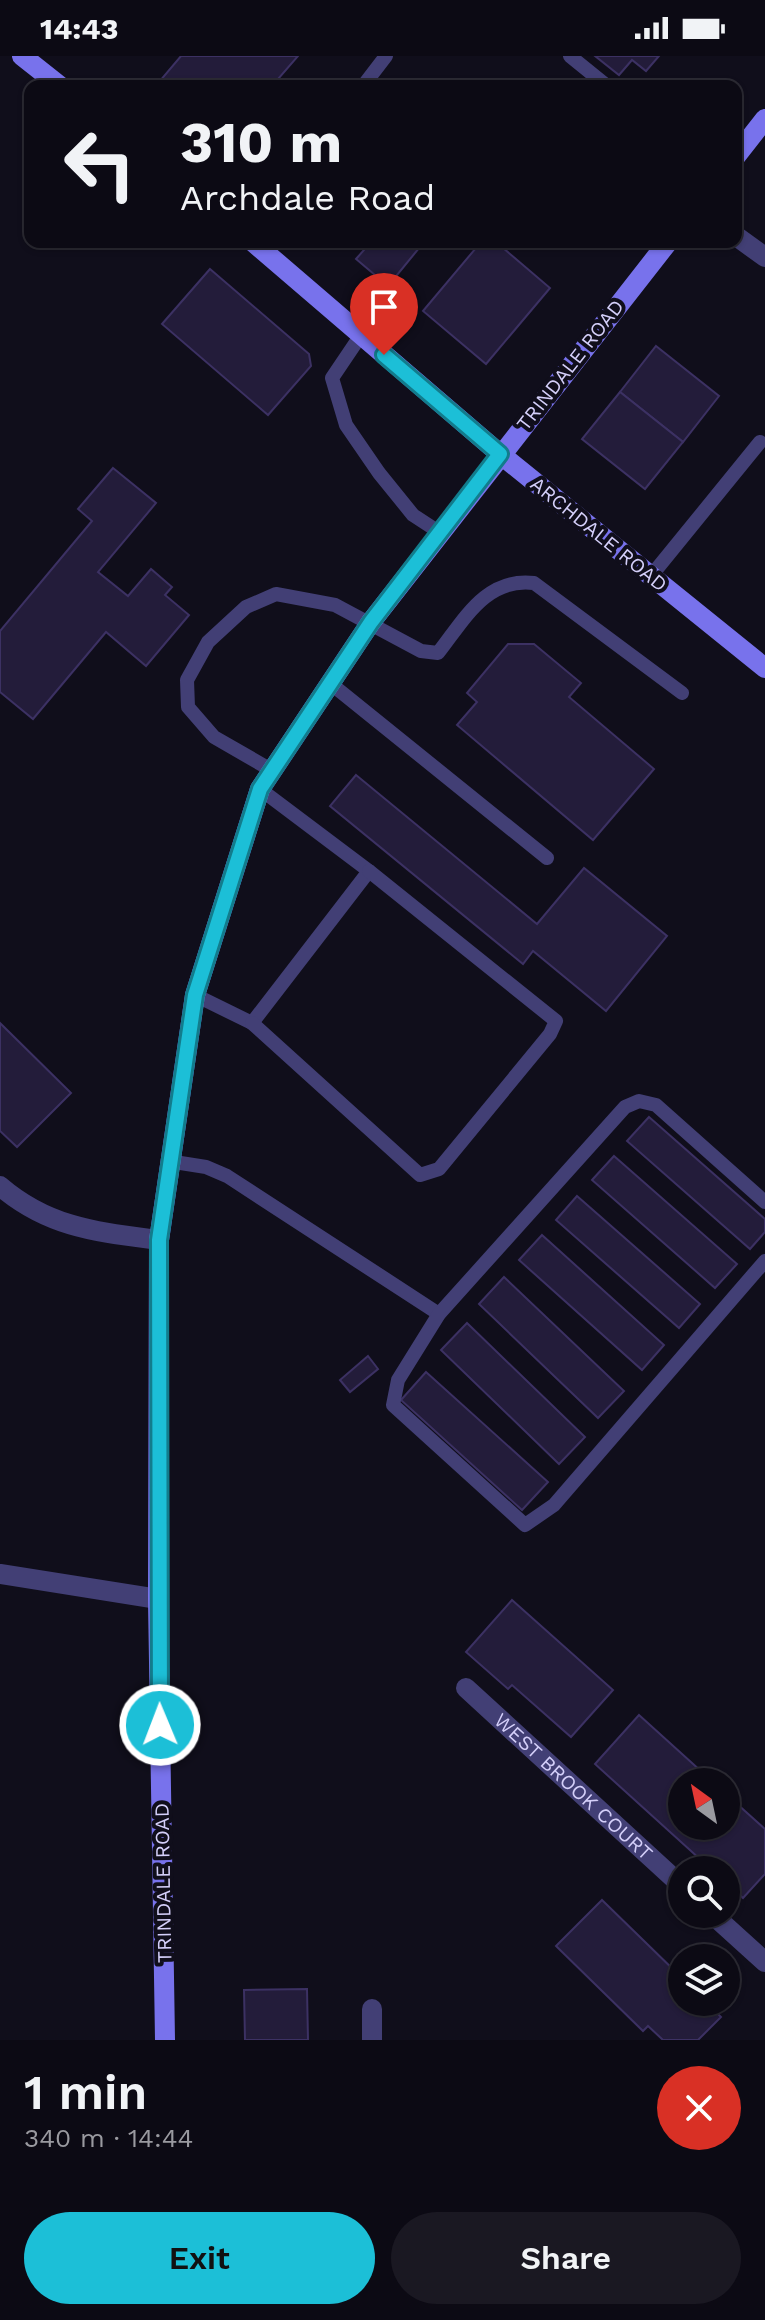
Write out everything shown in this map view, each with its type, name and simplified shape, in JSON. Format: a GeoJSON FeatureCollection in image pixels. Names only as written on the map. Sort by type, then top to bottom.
{"type":"FeatureCollection","features":[{"type":"Feature","properties":{"kind":"main road"},"geometry":{"type":"LineString","coordinates":[[22,56],[52,80]]}},
{"type":"Feature","properties":{"kind":"main road"},"geometry":{"type":"LineString","coordinates":[[742,148],[765,119]]}},
{"type":"Feature","properties":{"kind":"main road","name":"ARCHDALE ROAD"},"geometry":{"type":"LineString","coordinates":[[260,248],[500,454],[765,668]]}},
{"type":"Feature","properties":{"kind":"main road","name":"TRINDALE ROAD"},"geometry":{"type":"LineString","coordinates":[[165,2040],[158,1599],[159,1240],[168,1161],[195,995],[260,789],[371,622],[663,248]]}},
{"type":"Feature","properties":{"kind":"street"},"geometry":{"type":"LineString","coordinates":[[742,240],[765,257]]}},
{"type":"Feature","properties":{"kind":"street"},"geometry":{"type":"LineString","coordinates":[[0,1186],[16,1200],[76,1229],[159,1240]]}},
{"type":"Feature","properties":{"kind":"street"},"geometry":{"type":"LineString","coordinates":[[0,1574],[158,1599]]}},
{"type":"Feature","properties":{"kind":"street","name":"WEST BROOK COURT"},"geometry":{"type":"LineString","coordinates":[[466,1688],[668,1873]]}},
{"type":"Feature","properties":{"kind":"street"},"geometry":{"type":"LineString","coordinates":[[727,1928],[765,1962]]}},
{"type":"Feature","properties":{"kind":"street"},"geometry":{"type":"LineString","coordinates":[[372,2009],[372,2040]]}},
{"type":"Feature","properties":{"kind":"lane"},"geometry":{"type":"LineString","coordinates":[[368,80],[386,56]]}},
{"type":"Feature","properties":{"kind":"lane"},"geometry":{"type":"LineString","coordinates":[[570,56],[600,80]]}},
{"type":"Feature","properties":{"kind":"lane"},"geometry":{"type":"LineString","coordinates":[[361,335],[332,378],[346,425],[413,515],[439,532]]}},
{"type":"Feature","properties":{"kind":"lane"},"geometry":{"type":"LineString","coordinates":[[651,576],[760,442]]}},
{"type":"Feature","properties":{"kind":"lane"},"geometry":{"type":"LineString","coordinates":[[273,771],[214,737],[188,707],[187,680],[208,642],[246,607],[276,594],[335,605],[421,651],[438,653],[480,599],[516,580],[534,583],[682,693]]}},
{"type":"Feature","properties":{"kind":"lane"},"geometry":{"type":"LineString","coordinates":[[330,683],[547,858]]}},
{"type":"Feature","properties":{"kind":"lane"},"geometry":{"type":"LineString","coordinates":[[195,995],[252,1023],[420,1175],[439,1169],[550,1034],[556,1021],[369,871],[260,789]]}},
{"type":"Feature","properties":{"kind":"lane"},"geometry":{"type":"LineString","coordinates":[[252,1023],[307,956],[369,871]]}},
{"type":"Feature","properties":{"kind":"lane"},"geometry":{"type":"LineString","coordinates":[[765,1202],[656,1105],[639,1101],[625,1107],[439,1314],[398,1380],[393,1405],[525,1525],[554,1505],[765,1261]]}},
{"type":"Feature","properties":{"kind":"lane"},"geometry":{"type":"LineString","coordinates":[[168,1161],[206,1167],[227,1176],[439,1314]]}},
{"type":"Feature","properties":{"kind":"building"},"geometry":{"type":"Polygon","coordinates":[[[181,56],[298,56],[277,80],[161,80],[181,56]]]}},
{"type":"Feature","properties":{"kind":"building"},"geometry":{"type":"Polygon","coordinates":[[[595,56],[659,56],[646,71],[632,60],[619,75],[595,56]]]}},
{"type":"Feature","properties":{"kind":"building"},"geometry":{"type":"Polygon","coordinates":[[[366,248],[419,248],[388,286],[356,259],[366,248]]]}},
{"type":"Feature","properties":{"kind":"building"},"geometry":{"type":"Polygon","coordinates":[[[476,248],[503,248],[550,288],[486,364],[423,311],[476,248]]]}},
{"type":"Feature","properties":{"kind":"building"},"geometry":{"type":"Polygon","coordinates":[[[210,269],[309,354],[311,366],[268,415],[162,324],[210,269]]]}},
{"type":"Feature","properties":{"kind":"building"},"geometry":{"type":"Polygon","coordinates":[[[656,346],[719,396],[683,442],[620,392],[656,346]]]}},
{"type":"Feature","properties":{"kind":"building"},"geometry":{"type":"Polygon","coordinates":[[[620,392],[683,442],[645,489],[582,439],[620,392]]]}},
{"type":"Feature","properties":{"kind":"building"},"geometry":{"type":"Polygon","coordinates":[[[113,468],[156,503],[98,572],[128,596],[151,569],[172,587],[165,595],[189,615],[146,666],[106,632],[33,719],[0,692],[0,631],[92,521],[78,509],[113,468]]]}},
{"type":"Feature","properties":{"kind":"building"},"geometry":{"type":"Polygon","coordinates":[[[508,644],[534,644],[581,683],[569,697],[654,769],[593,840],[457,725],[477,702],[467,693],[508,644]]]}},
{"type":"Feature","properties":{"kind":"building"},"geometry":{"type":"Polygon","coordinates":[[[356,775],[537,924],[584,868],[667,936],[606,1011],[533,951],[523,964],[330,806],[356,775]]]}},
{"type":"Feature","properties":{"kind":"building"},"geometry":{"type":"Polygon","coordinates":[[[0,1023],[71,1093],[17,1147],[0,1131],[0,1023]]]}},
{"type":"Feature","properties":{"kind":"building"},"geometry":{"type":"Polygon","coordinates":[[[649,1117],[765,1219],[765,1232],[750,1249],[627,1141],[649,1117]]]}},
{"type":"Feature","properties":{"kind":"building"},"geometry":{"type":"Polygon","coordinates":[[[614,1156],[737,1264],[715,1288],[592,1180],[614,1156]]]}},
{"type":"Feature","properties":{"kind":"building"},"geometry":{"type":"Polygon","coordinates":[[[577,1196],[700,1304],[679,1328],[556,1220],[577,1196]]]}},
{"type":"Feature","properties":{"kind":"building"},"geometry":{"type":"Polygon","coordinates":[[[542,1235],[664,1345],[642,1370],[519,1260],[542,1235]]]}},
{"type":"Feature","properties":{"kind":"building"},"geometry":{"type":"Polygon","coordinates":[[[504,1277],[624,1391],[598,1418],[479,1304],[504,1277]]]}},
{"type":"Feature","properties":{"kind":"building"},"geometry":{"type":"Polygon","coordinates":[[[467,1323],[585,1437],[559,1464],[441,1350],[467,1323]]]}},
{"type":"Feature","properties":{"kind":"building"},"geometry":{"type":"Polygon","coordinates":[[[368,1356],[378,1369],[350,1392],[340,1380],[368,1356]]]}},
{"type":"Feature","properties":{"kind":"building"},"geometry":{"type":"Polygon","coordinates":[[[426,1372],[548,1482],[522,1510],[401,1400],[426,1372]]]}},
{"type":"Feature","properties":{"kind":"building"},"geometry":{"type":"Polygon","coordinates":[[[512,1600],[613,1690],[571,1737],[512,1685],[508,1689],[466,1652],[512,1600]]]}},
{"type":"Feature","properties":{"kind":"building"},"geometry":{"type":"Polygon","coordinates":[[[639,1715],[698,1768],[668,1768],[668,1830],[595,1764],[639,1715]]]}},
{"type":"Feature","properties":{"kind":"building"},"geometry":{"type":"Polygon","coordinates":[[[740,1807],[765,1829],[765,1874],[743,1898],[740,1895],[740,1856],[697,1856],[679,1840],[740,1840],[740,1807]]]}},
{"type":"Feature","properties":{"kind":"building"},"geometry":{"type":"Polygon","coordinates":[[[602,1900],[668,1964],[668,2016],[721,2017],[698,2040],[663,2040],[648,2026],[643,2031],[556,1946],[602,1900]]]}},
{"type":"Feature","properties":{"kind":"building"},"geometry":{"type":"Polygon","coordinates":[[[307,1989],[308,2040],[245,2040],[244,1990],[307,1989]]]}},
{"type":"Feature","properties":{"kind":"route"},"geometry":{"type":"LineString","coordinates":[[160,1725],[159,1240],[168,1161],[195,995],[260,789],[371,622],[500,454],[384,355]]}}]}
